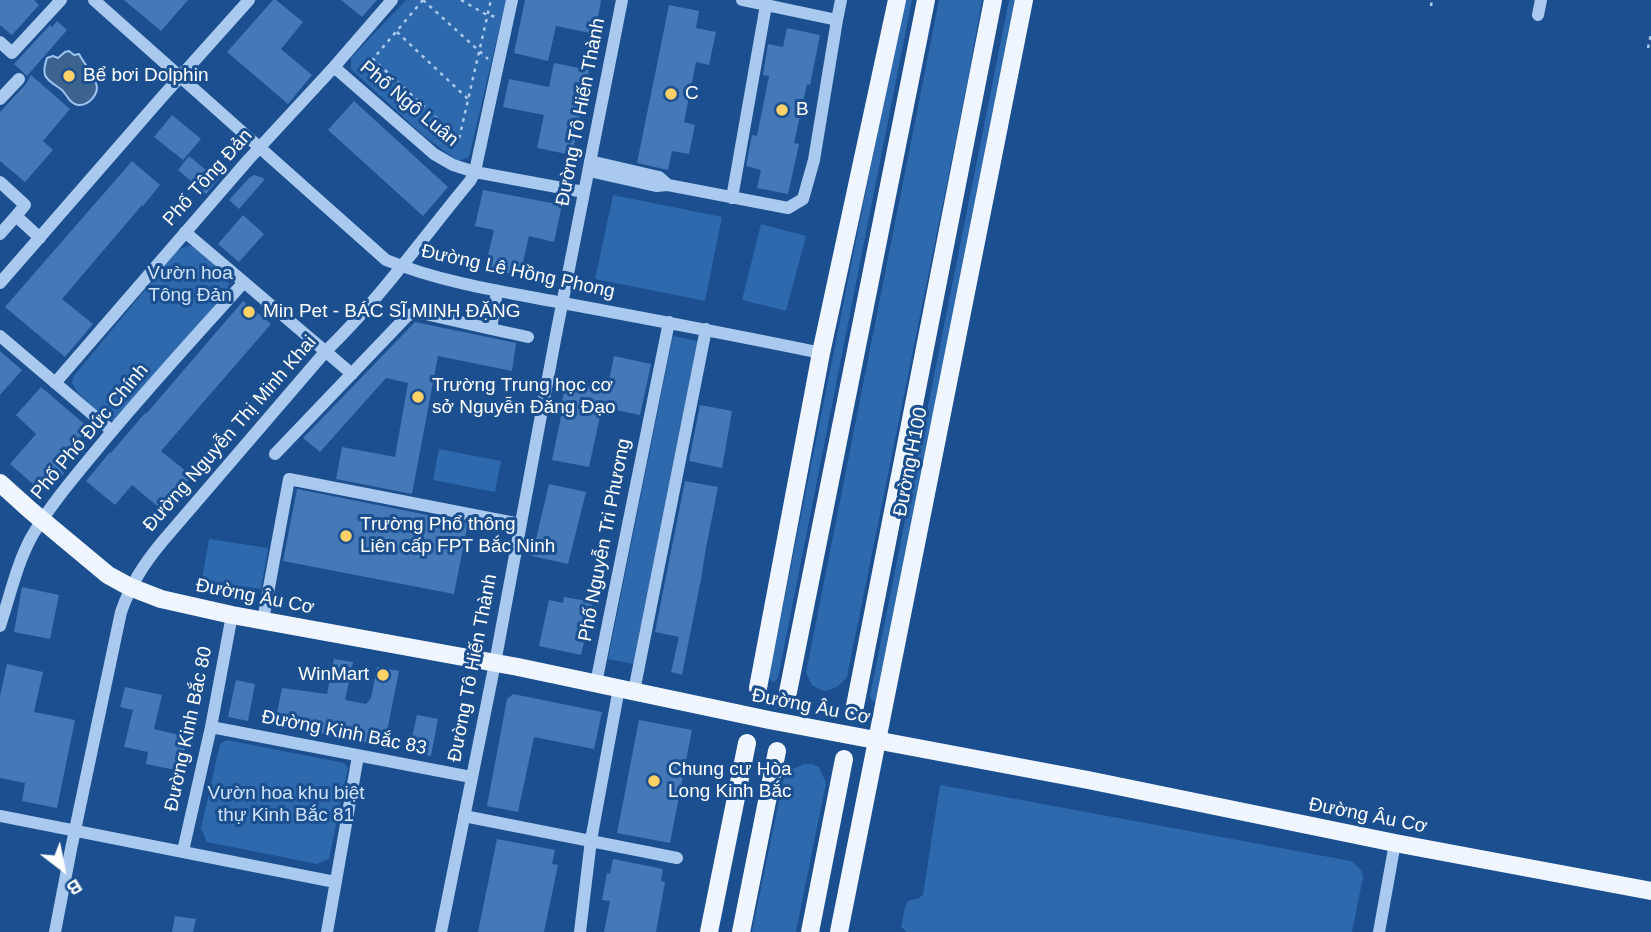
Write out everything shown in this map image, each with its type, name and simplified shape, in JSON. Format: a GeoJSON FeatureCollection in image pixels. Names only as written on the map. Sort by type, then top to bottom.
{"type":"FeatureCollection","features":[{"type":"Feature","properties":{"kind":"main road"},"geometry":{"type":"LineString","coordinates":[[758,688],[821,352],[897,0]]}},
{"type":"Feature","properties":{"kind":"main road"},"geometry":{"type":"LineString","coordinates":[[788,692],[926,0]]}},
{"type":"Feature","properties":{"kind":"main road","name":"Đường H100"},"geometry":{"type":"LineString","coordinates":[[855,706],[993,0]]}},
{"type":"Feature","properties":{"kind":"main road","name":"Đường H100"},"geometry":{"type":"LineString","coordinates":[[839,932],[1024,0]]}},
{"type":"Feature","properties":{"kind":"main road","name":"Đường Âu Cơ"},"geometry":{"type":"LineString","coordinates":[[0,483],[108,575],[161,599],[232,615],[596,683],[769,720],[1088,780],[1395,843],[1651,891]]}},
{"type":"Feature","properties":{"kind":"main road"},"geometry":{"type":"LineString","coordinates":[[709,932],[747,743]]}},
{"type":"Feature","properties":{"kind":"main road"},"geometry":{"type":"LineString","coordinates":[[741,932],[777,751]]}},
{"type":"Feature","properties":{"kind":"main road"},"geometry":{"type":"LineString","coordinates":[[810,932],[844,759]]}},
{"type":"Feature","properties":{"kind":"street"},"geometry":{"type":"LineString","coordinates":[[0,42],[12,53],[61,0]]}},
{"type":"Feature","properties":{"kind":"street","name":"Đường Lê Hồng Phong"},"geometry":{"type":"LineString","coordinates":[[94,0],[386,260],[420,273],[497,291],[821,352]]}},
{"type":"Feature","properties":{"kind":"street"},"geometry":{"type":"LineString","coordinates":[[0,284],[249,0]]}},
{"type":"Feature","properties":{"kind":"street","name":"Phố Tông Đản"},"geometry":{"type":"LineString","coordinates":[[55,383],[392,0]]}},
{"type":"Feature","properties":{"kind":"street","name":"Đường Nguyễn Thị Minh Khai"},"geometry":{"type":"LineString","coordinates":[[55,932],[121,612],[130,587],[145,562],[402,266],[470,181],[475,172],[512,0]]}},
{"type":"Feature","properties":{"kind":"street","name":"Đường Tô Hiến Thành"},"geometry":{"type":"LineString","coordinates":[[441,932],[622,0]]}},
{"type":"Feature","properties":{"kind":"street"},"geometry":{"type":"LineString","coordinates":[[742,0],[837,20]]}},
{"type":"Feature","properties":{"kind":"street"},"geometry":{"type":"LineString","coordinates":[[589,166],[656,186],[668,185],[788,208],[803,199],[814,160],[841,0]]}},
{"type":"Feature","properties":{"kind":"street"},"geometry":{"type":"LineString","coordinates":[[1538,15],[1541,0]]}},
{"type":"Feature","properties":{"kind":"street"},"geometry":{"type":"LineString","coordinates":[[732,198],[766,5]]}},
{"type":"Feature","properties":{"kind":"street","name":"Phố Ngô Luân"},"geometry":{"type":"LineString","coordinates":[[334,67],[434,154],[453,165],[475,172],[584,192]]}},
{"type":"Feature","properties":{"kind":"street"},"geometry":{"type":"LineString","coordinates":[[0,99],[19,79]]}},
{"type":"Feature","properties":{"kind":"street"},"geometry":{"type":"LineString","coordinates":[[0,182],[25,205],[6,223],[40,237]]}},
{"type":"Feature","properties":{"kind":"street"},"geometry":{"type":"LineString","coordinates":[[186,232],[352,374]]}},
{"type":"Feature","properties":{"kind":"street","name":"Phố Phó Đức Chính"},"geometry":{"type":"LineString","coordinates":[[0,626],[20,563],[42,520],[112,431],[244,282]]}},
{"type":"Feature","properties":{"kind":"street"},"geometry":{"type":"LineString","coordinates":[[491,329],[497,291]]}},
{"type":"Feature","properties":{"kind":"street"},"geometry":{"type":"LineString","coordinates":[[275,454],[407,316],[421,313],[528,337]]}},
{"type":"Feature","properties":{"kind":"street","name":"Phố Nguyễn Tri Phương"},"geometry":{"type":"LineString","coordinates":[[596,683],[669,322]]}},
{"type":"Feature","properties":{"kind":"street"},"geometry":{"type":"LineString","coordinates":[[580,932],[591,840],[706,330]]}},
{"type":"Feature","properties":{"kind":"street"},"geometry":{"type":"LineString","coordinates":[[0,336],[112,431]]}},
{"type":"Feature","properties":{"kind":"street"},"geometry":{"type":"LineString","coordinates":[[264,620],[289,479],[520,524]]}},
{"type":"Feature","properties":{"kind":"street","name":"Đường Kinh Bắc 80"},"geometry":{"type":"LineString","coordinates":[[183,851],[211,727],[232,615]]}},
{"type":"Feature","properties":{"kind":"street","name":"Đường Kinh Bắc 83"},"geometry":{"type":"LineString","coordinates":[[211,727],[471,777]]}},
{"type":"Feature","properties":{"kind":"street"},"geometry":{"type":"LineString","coordinates":[[327,932],[358,756]]}},
{"type":"Feature","properties":{"kind":"street"},"geometry":{"type":"LineString","coordinates":[[0,816],[335,882]]}},
{"type":"Feature","properties":{"kind":"street"},"geometry":{"type":"LineString","coordinates":[[464,816],[677,858]]}},
{"type":"Feature","properties":{"kind":"street"},"geometry":{"type":"LineString","coordinates":[[1379,932],[1395,843]]}},
{"type":"Feature","properties":{"kind":"path"},"geometry":{"type":"LineString","coordinates":[[490,61],[479,51],[423,0],[373,59],[459,139],[479,51],[487,15],[491,0]]}},
{"type":"Feature","properties":{"kind":"path"},"geometry":{"type":"LineString","coordinates":[[461,0],[487,15],[500,18]]}},
{"type":"Feature","properties":{"kind":"path"},"geometry":{"type":"LineString","coordinates":[[1431,6],[1432,0]]}},
{"type":"Feature","properties":{"kind":"path"},"geometry":{"type":"LineString","coordinates":[[396,32],[468,99]]}},
{"type":"Feature","properties":{"kind":"path"},"geometry":{"type":"LineString","coordinates":[[1648,48],[1651,34]]}},
{"type":"Feature","properties":{"kind":"green space"},"geometry":{"type":"Polygon","coordinates":[[[406,0],[506,0],[469,157],[458,161],[423,135],[351,69],[351,58],[406,0]]]}},
{"type":"Feature","properties":{"kind":"green space"},"geometry":{"type":"Polygon","coordinates":[[[904,0],[912,0],[778,678],[774,682],[769,676],[904,0]]]}},
{"type":"Feature","properties":{"kind":"green space"},"geometry":{"type":"Polygon","coordinates":[[[939,0],[982,0],[847,677],[836,687],[823,691],[812,685],[806,673],[939,0]]]}},
{"type":"Feature","properties":{"kind":"green space"},"geometry":{"type":"Polygon","coordinates":[[[1009,0],[1018,0],[878,701],[875,702],[870,696],[1009,0]]]}},
{"type":"Feature","properties":{"kind":"green space"},"geometry":{"type":"Polygon","coordinates":[[[613,195],[722,217],[705,301],[595,279],[613,195]]]}},
{"type":"Feature","properties":{"kind":"green space"},"geometry":{"type":"Polygon","coordinates":[[[761,224],[806,236],[786,311],[742,300],[761,224]]]}},
{"type":"Feature","properties":{"kind":"green space","name":"Vườn hoa Tông Đản"},"geometry":{"type":"Polygon","coordinates":[[[195,246],[226,273],[229,282],[226,293],[117,417],[114,420],[105,419],[77,392],[72,383],[73,377],[178,250],[195,246]]]}},
{"type":"Feature","properties":{"kind":"green space"},"geometry":{"type":"Polygon","coordinates":[[[673,336],[698,341],[633,664],[608,659],[673,336]]]}},
{"type":"Feature","properties":{"kind":"green space"},"geometry":{"type":"Polygon","coordinates":[[[439,449],[501,461],[495,492],[433,480],[439,449]]]}},
{"type":"Feature","properties":{"kind":"green space"},"geometry":{"type":"Polygon","coordinates":[[[209,539],[268,548],[261,589],[202,580],[209,539]]]}},
{"type":"Feature","properties":{"kind":"green space","name":"Vườn hoa khu biệt thự Kinh Bắc 81"},"geometry":{"type":"Polygon","coordinates":[[[227,740],[344,763],[348,768],[329,859],[317,864],[207,842],[201,828],[220,744],[227,740]]]}},
{"type":"Feature","properties":{"kind":"green space"},"geometry":{"type":"Polygon","coordinates":[[[804,764],[819,767],[826,783],[796,932],[752,932],[783,781],[789,771],[804,764]]]}},
{"type":"Feature","properties":{"kind":"green space"},"geometry":{"type":"Polygon","coordinates":[[[940,785],[1351,861],[1361,870],[1363,877],[1352,932],[907,932],[901,927],[905,907],[908,901],[923,895],[940,785]]]}},
{"type":"Feature","properties":{"kind":"shaded area","name":"Bể bơi Dolphin"},"geometry":{"type":"Polygon","coordinates":[[[69,51],[74,55],[79,54],[97,87],[90,101],[82,105],[72,103],[44,73],[47,58],[58,58],[69,51]]]}},
{"type":"Feature","properties":{"kind":"building"},"geometry":{"type":"Polygon","coordinates":[[[0,0],[34,0],[39,5],[12,35],[0,25],[0,0]]]}},
{"type":"Feature","properties":{"kind":"building"},"geometry":{"type":"Polygon","coordinates":[[[124,0],[188,0],[161,31],[124,0]]]}},
{"type":"Feature","properties":{"kind":"building"},"geometry":{"type":"Polygon","coordinates":[[[273,0],[303,22],[281,49],[312,75],[288,104],[227,52],[273,0]]]}},
{"type":"Feature","properties":{"kind":"building"},"geometry":{"type":"Polygon","coordinates":[[[341,0],[377,0],[362,17],[341,0]]]}},
{"type":"Feature","properties":{"kind":"building"},"geometry":{"type":"Polygon","coordinates":[[[525,0],[601,0],[595,34],[556,26],[548,61],[514,53],[525,0]]]}},
{"type":"Feature","properties":{"kind":"building","name":"C"},"geometry":{"type":"Polygon","coordinates":[[[669,5],[699,11],[696,28],[716,32],[709,65],[696,62],[684,122],[695,125],[689,154],[672,151],[668,170],[637,163],[669,5]]]}},
{"type":"Feature","properties":{"kind":"building"},"geometry":{"type":"Polygon","coordinates":[[[57,21],[67,30],[27,76],[14,64],[50,25],[52,27],[57,21]]]}},
{"type":"Feature","properties":{"kind":"building","name":"B"},"geometry":{"type":"Polygon","coordinates":[[[787,28],[820,35],[794,143],[799,144],[788,194],[757,188],[761,170],[746,166],[752,135],[757,136],[769,76],[763,75],[768,44],[783,47],[787,28]]]}},
{"type":"Feature","properties":{"kind":"building"},"geometry":{"type":"Polygon","coordinates":[[[554,63],[589,70],[572,155],[537,148],[544,115],[503,107],[509,79],[549,87],[554,63]]]}},
{"type":"Feature","properties":{"kind":"building"},"geometry":{"type":"Polygon","coordinates":[[[31,75],[70,109],[43,141],[53,150],[25,182],[0,161],[0,112],[31,75]]]}},
{"type":"Feature","properties":{"kind":"building"},"geometry":{"type":"Polygon","coordinates":[[[354,101],[448,187],[423,216],[328,130],[354,101]]]}},
{"type":"Feature","properties":{"kind":"building"},"geometry":{"type":"Polygon","coordinates":[[[172,115],[201,139],[183,160],[154,137],[172,115]]]}},
{"type":"Feature","properties":{"kind":"building"},"geometry":{"type":"Polygon","coordinates":[[[189,156],[218,180],[206,194],[178,170],[189,156]]]}},
{"type":"Feature","properties":{"kind":"building"},"geometry":{"type":"Polygon","coordinates":[[[132,161],[160,185],[62,299],[93,324],[65,357],[5,307],[132,161]]]}},
{"type":"Feature","properties":{"kind":"building"},"geometry":{"type":"Polygon","coordinates":[[[255,175],[265,179],[239,209],[229,200],[255,175]]]}},
{"type":"Feature","properties":{"kind":"building"},"geometry":{"type":"Polygon","coordinates":[[[483,190],[562,205],[554,242],[529,236],[520,276],[485,268],[494,230],[475,226],[483,190]]]}},
{"type":"Feature","properties":{"kind":"building"},"geometry":{"type":"Polygon","coordinates":[[[243,215],[264,234],[239,262],[218,244],[243,215]]]}},
{"type":"Feature","properties":{"kind":"building"},"geometry":{"type":"Polygon","coordinates":[[[243,301],[271,324],[161,451],[192,476],[162,510],[132,485],[115,505],[86,481],[243,301]]]}},
{"type":"Feature","properties":{"kind":"building"},"geometry":{"type":"Polygon","coordinates":[[[415,322],[516,343],[512,371],[438,356],[412,494],[336,479],[342,447],[395,457],[408,383],[386,378],[320,452],[303,438],[415,322]]]}},
{"type":"Feature","properties":{"kind":"building"},"geometry":{"type":"Polygon","coordinates":[[[0,351],[22,370],[0,395],[0,351]]]}},
{"type":"Feature","properties":{"kind":"building"},"geometry":{"type":"Polygon","coordinates":[[[614,356],[651,364],[640,415],[602,407],[589,467],[552,460],[566,382],[607,390],[614,356]]]}},
{"type":"Feature","properties":{"kind":"building"},"geometry":{"type":"Polygon","coordinates":[[[41,387],[89,428],[61,459],[65,463],[60,469],[64,473],[55,483],[51,480],[41,491],[10,464],[36,434],[16,415],[41,387]]]}},
{"type":"Feature","properties":{"kind":"building"},"geometry":{"type":"Polygon","coordinates":[[[700,405],[732,411],[722,468],[689,461],[700,405]]]}},
{"type":"Feature","properties":{"kind":"building"},"geometry":{"type":"Polygon","coordinates":[[[685,481],[718,487],[682,675],[671,672],[679,637],[655,632],[685,481]]]}},
{"type":"Feature","properties":{"kind":"building"},"geometry":{"type":"Polygon","coordinates":[[[549,484],[586,492],[568,564],[532,556],[549,484]]]}},
{"type":"Feature","properties":{"kind":"building"},"geometry":{"type":"Polygon","coordinates":[[[297,489],[468,523],[454,594],[283,561],[297,489]]]}},
{"type":"Feature","properties":{"kind":"building"},"geometry":{"type":"Polygon","coordinates":[[[22,587],[59,595],[50,639],[14,632],[22,587]]]}},
{"type":"Feature","properties":{"kind":"building"},"geometry":{"type":"Polygon","coordinates":[[[564,597],[593,602],[581,655],[539,646],[549,600],[563,603],[564,597]]]}},
{"type":"Feature","properties":{"kind":"building"},"geometry":{"type":"Polygon","coordinates":[[[334,659],[353,662],[345,700],[366,704],[371,698],[377,667],[399,671],[384,746],[275,724],[282,688],[327,694],[334,659]]]}},
{"type":"Feature","properties":{"kind":"building"},"geometry":{"type":"Polygon","coordinates":[[[7,664],[43,672],[34,712],[75,720],[57,808],[22,801],[25,783],[0,778],[0,696],[7,664]]]}},
{"type":"Feature","properties":{"kind":"building"},"geometry":{"type":"Polygon","coordinates":[[[236,680],[255,684],[248,721],[228,717],[236,680]]]}},
{"type":"Feature","properties":{"kind":"building"},"geometry":{"type":"Polygon","coordinates":[[[125,687],[162,695],[154,729],[188,737],[180,771],[146,764],[148,752],[124,747],[133,710],[120,707],[125,687]]]}},
{"type":"Feature","properties":{"kind":"building"},"geometry":{"type":"Polygon","coordinates":[[[513,694],[602,712],[594,749],[534,737],[518,812],[487,806],[507,699],[513,694]]]}},
{"type":"Feature","properties":{"kind":"building"},"geometry":{"type":"Polygon","coordinates":[[[417,715],[438,719],[431,756],[409,751],[417,715]]]}},
{"type":"Feature","properties":{"kind":"building","name":"Chung cư Hòa Long Kinh Bắc"},"geometry":{"type":"Polygon","coordinates":[[[639,720],[692,730],[670,843],[617,833],[639,720]]]}},
{"type":"Feature","properties":{"kind":"building"},"geometry":{"type":"Polygon","coordinates":[[[497,839],[555,850],[552,864],[558,865],[544,932],[478,932],[497,839]]]}},
{"type":"Feature","properties":{"kind":"building"},"geometry":{"type":"Polygon","coordinates":[[[613,859],[663,869],[661,881],[665,882],[656,932],[604,932],[610,901],[602,900],[607,873],[610,874],[613,859]]]}},
{"type":"Feature","properties":{"kind":"building"},"geometry":{"type":"Polygon","coordinates":[[[175,916],[196,919],[193,932],[172,932],[175,916]]]}},
{"type":"Feature","properties":{"kind":"place","name":"Bể bơi Dolphin"},"geometry":{"type":"Point","coordinates":[69,76]}},
{"type":"Feature","properties":{"kind":"place","name":"C"},"geometry":{"type":"Point","coordinates":[671,94]}},
{"type":"Feature","properties":{"kind":"place","name":"B"},"geometry":{"type":"Point","coordinates":[782,110]}},
{"type":"Feature","properties":{"kind":"place","name":"Min Pet - BÁC SĨ MINH ĐẶNG"},"geometry":{"type":"Point","coordinates":[249,312]}},
{"type":"Feature","properties":{"kind":"place","name":"Trường Trung học cơ sở Nguyễn Đăng Đạo"},"geometry":{"type":"Point","coordinates":[418,397]}},
{"type":"Feature","properties":{"kind":"place","name":"Trường Phổ thông Liên cấp FPT Bắc Ninh"},"geometry":{"type":"Point","coordinates":[346,536]}},
{"type":"Feature","properties":{"kind":"place","name":"WinMart"},"geometry":{"type":"Point","coordinates":[383,675]}},
{"type":"Feature","properties":{"kind":"place","name":"Chung cư Hòa Long Kinh Bắc"},"geometry":{"type":"Point","coordinates":[654,781]}}]}
